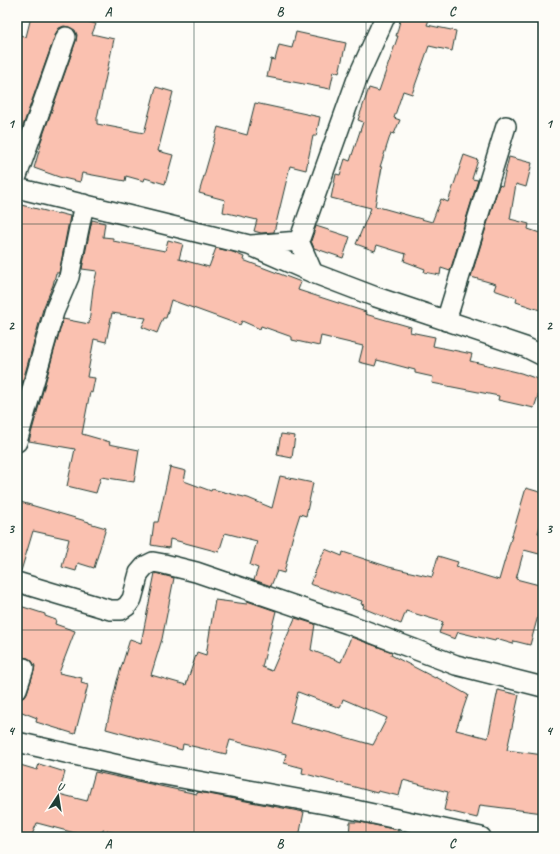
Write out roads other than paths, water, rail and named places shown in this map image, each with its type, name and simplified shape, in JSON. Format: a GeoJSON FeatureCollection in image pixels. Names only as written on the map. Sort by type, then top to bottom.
{"type":"FeatureCollection","features":[{"type":"Feature","properties":{"kind":"street"},"geometry":{"type":"LineString","coordinates":[[313,273],[299,241],[357,79],[385,17]]}},
{"type":"Feature","properties":{"kind":"street"},"geometry":{"type":"LineString","coordinates":[[17,176],[66,37]]}},
{"type":"Feature","properties":{"kind":"street"},"geometry":{"type":"LineString","coordinates":[[446,321],[506,126]]}},
{"type":"Feature","properties":{"kind":"street"},"geometry":{"type":"LineString","coordinates":[[17,188],[249,245],[313,273],[376,297],[525,347],[543,356]]}},
{"type":"Feature","properties":{"kind":"street"},"geometry":{"type":"LineString","coordinates":[[17,442],[54,312],[69,277],[84,204]]}},
{"type":"Feature","properties":{"kind":"street"},"geometry":{"type":"LineString","coordinates":[[249,245],[299,241]]}},
{"type":"Feature","properties":{"kind":"street"},"geometry":{"type":"LineString","coordinates":[[17,582],[110,610],[121,610],[127,606],[132,599],[139,573],[145,566],[152,562],[164,564],[196,572],[326,617],[456,665],[543,687]]}},
{"type":"Feature","properties":{"kind":"street"},"geometry":{"type":"LineString","coordinates":[[17,689],[24,668]]}},
{"type":"Feature","properties":{"kind":"street"},"geometry":{"type":"LineString","coordinates":[[17,742],[154,773],[341,807],[481,837]]}}]}
